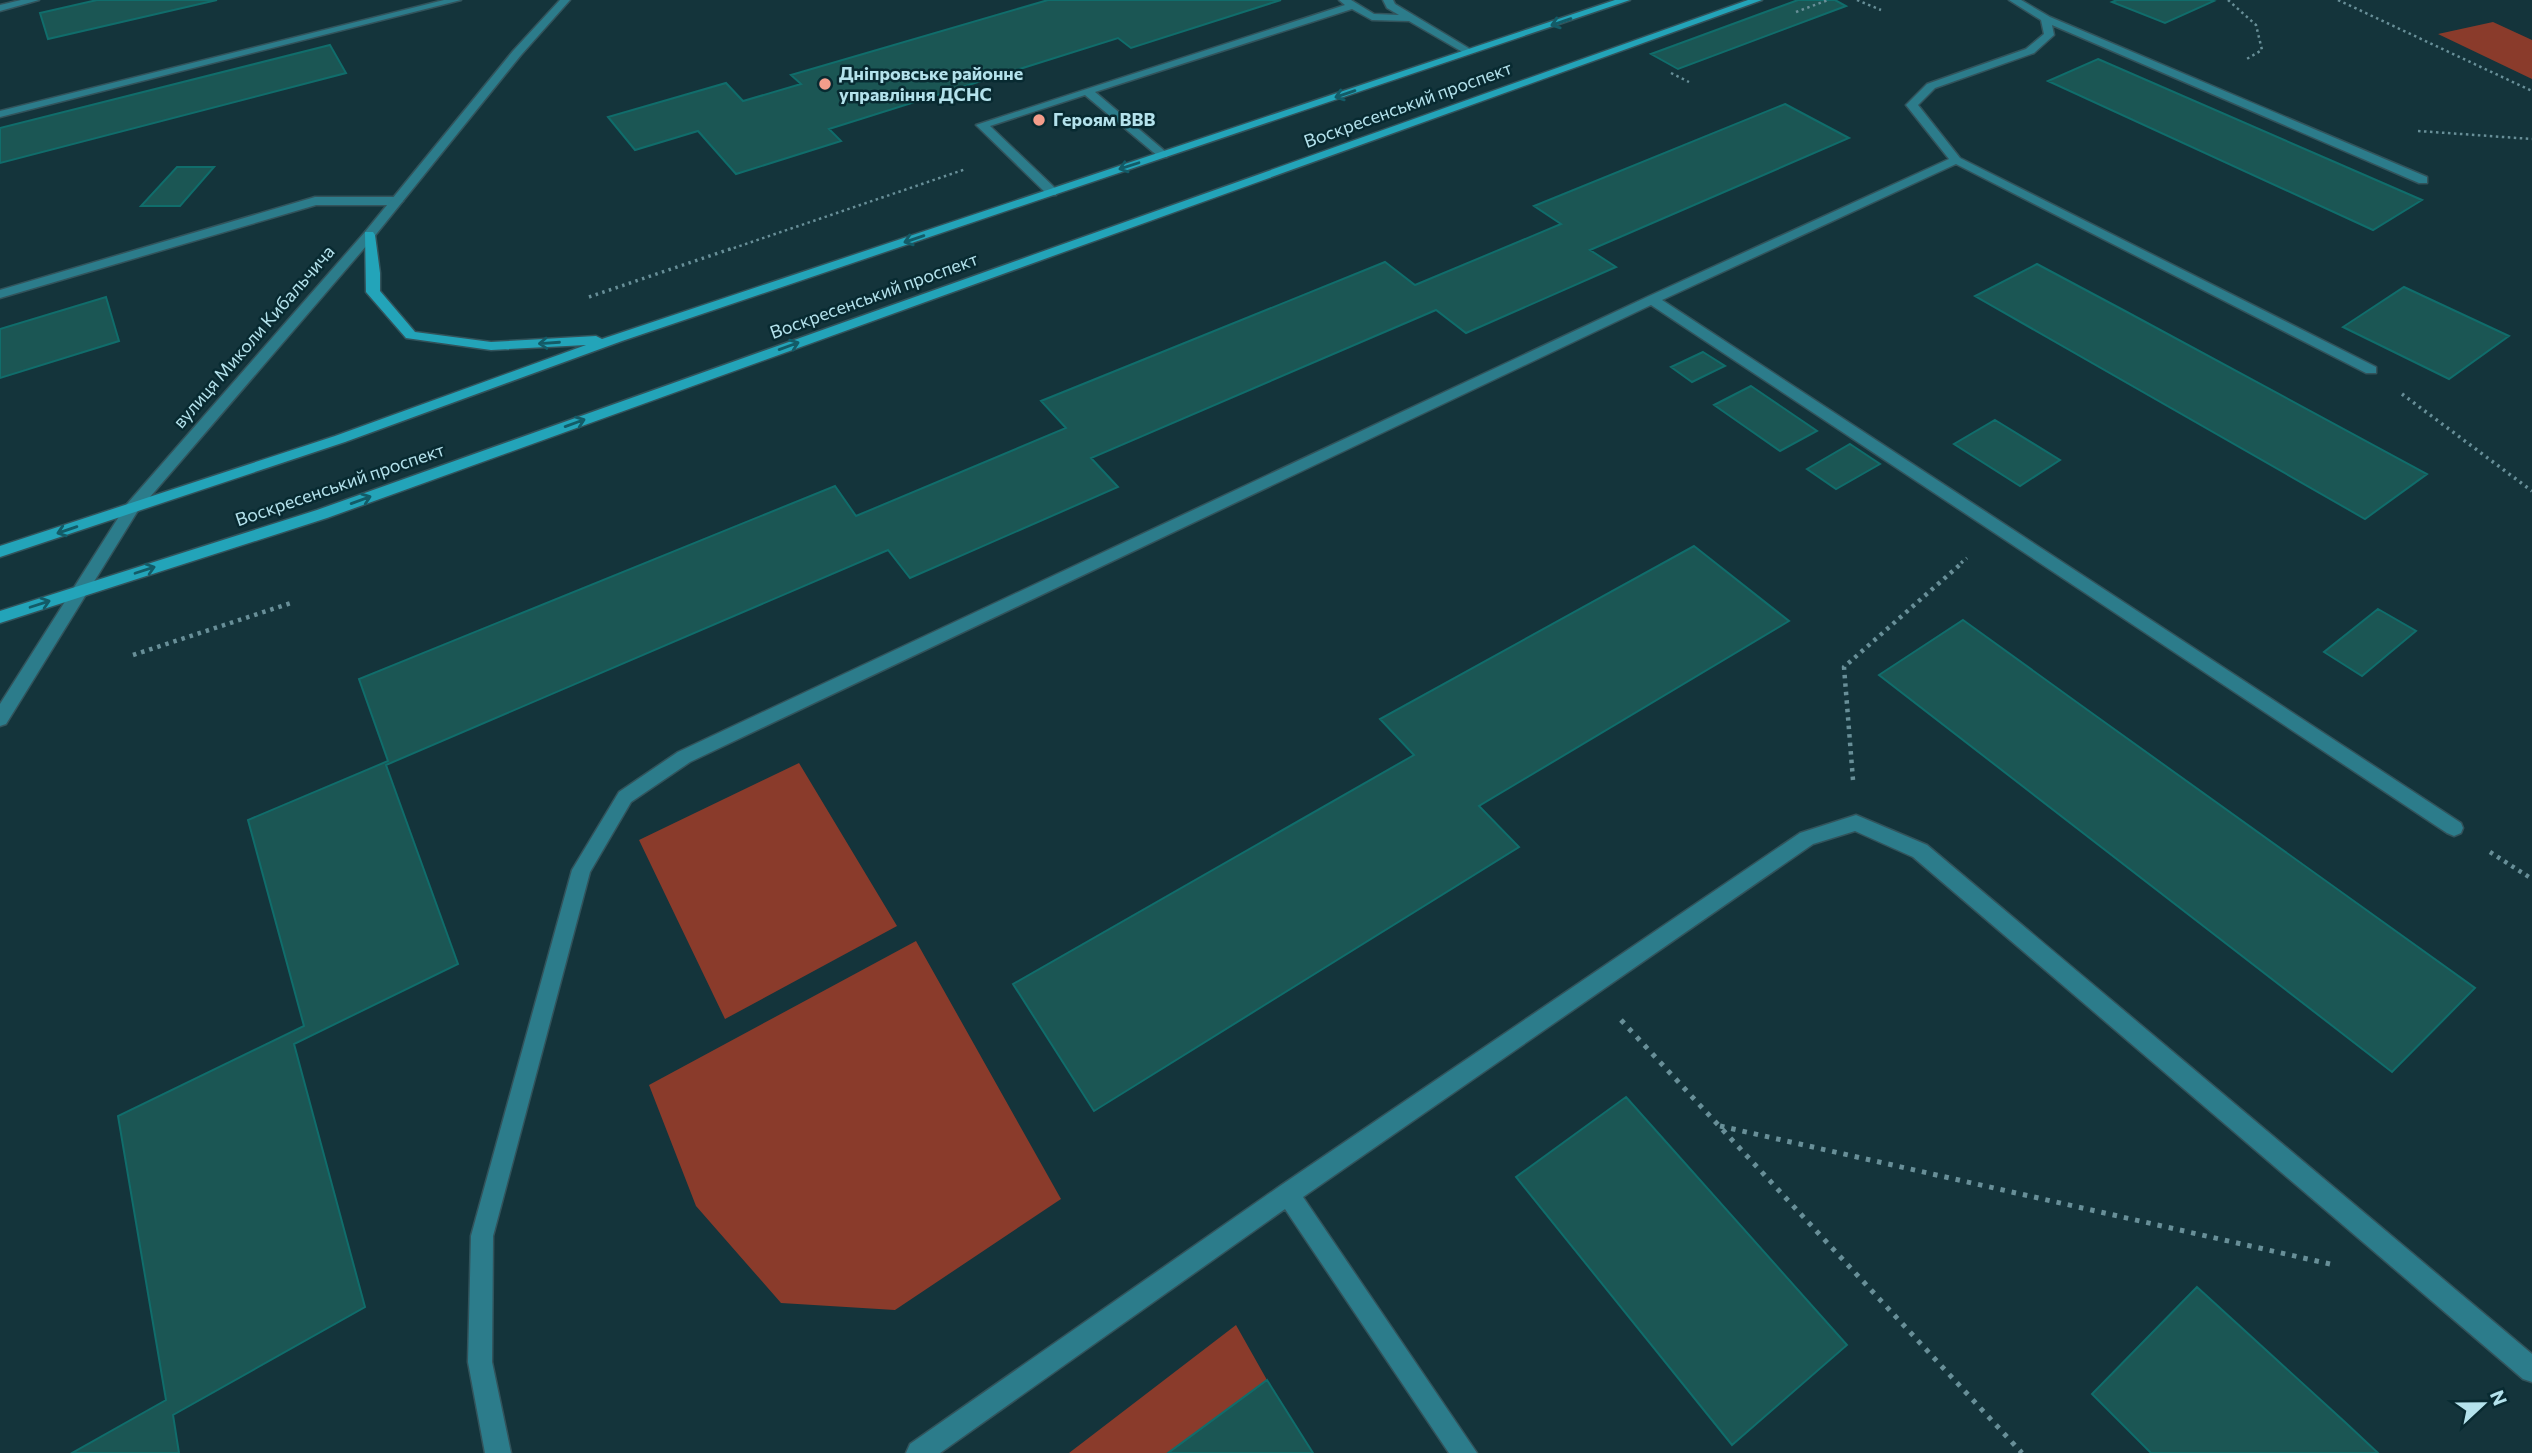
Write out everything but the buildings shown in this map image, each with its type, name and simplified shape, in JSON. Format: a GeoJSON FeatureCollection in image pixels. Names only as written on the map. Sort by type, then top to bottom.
{"type":"FeatureCollection","features":[{"type":"Feature","properties":{"kind":"main road","name":"Воскресенський проспект"},"geometry":{"type":"LineString","coordinates":[[0,552],[340,439],[617,338],[1625,0]]}},
{"type":"Feature","properties":{"kind":"main road","name":"Воскресенський проспект"},"geometry":{"type":"LineString","coordinates":[[0,617],[322,514],[1757,0]]}},
{"type":"Feature","properties":{"kind":"main road"},"geometry":{"type":"LineString","coordinates":[[369,235],[374,274],[373,292],[411,335],[491,346],[617,338]]}},
{"type":"Feature","properties":{"kind":"street"},"geometry":{"type":"LineString","coordinates":[[0,8],[34,0]]}},
{"type":"Feature","properties":{"kind":"street"},"geometry":{"type":"LineString","coordinates":[[0,114],[456,0]]}},
{"type":"Feature","properties":{"kind":"street","name":"вулиця Миколи Кибальчича"},"geometry":{"type":"LineString","coordinates":[[0,719],[132,508],[369,235],[517,53],[565,0]]}},
{"type":"Feature","properties":{"kind":"street"},"geometry":{"type":"LineString","coordinates":[[1388,0],[1391,6],[1470,52]]}},
{"type":"Feature","properties":{"kind":"street"},"geometry":{"type":"LineString","coordinates":[[2014,0],[2046,19],[2423,180]]}},
{"type":"Feature","properties":{"kind":"street"},"geometry":{"type":"LineString","coordinates":[[1052,192],[982,125],[1088,92],[1348,3],[1378,18],[1413,18]]}},
{"type":"Feature","properties":{"kind":"street"},"geometry":{"type":"LineString","coordinates":[[2046,19],[2049,35],[2031,51],[1931,86],[1912,105],[1956,160],[2371,370]]}},
{"type":"Feature","properties":{"kind":"street"},"geometry":{"type":"LineString","coordinates":[[1088,92],[1163,155]]}},
{"type":"Feature","properties":{"kind":"street"},"geometry":{"type":"LineString","coordinates":[[498,1453],[480,1362],[482,1236],[581,870],[625,797],[684,757],[1956,160]]}},
{"type":"Feature","properties":{"kind":"street"},"geometry":{"type":"LineString","coordinates":[[0,294],[316,201],[397,201]]}},
{"type":"Feature","properties":{"kind":"street"},"geometry":{"type":"LineString","coordinates":[[1653,300],[2454,828]]}},
{"type":"Feature","properties":{"kind":"street"},"geometry":{"type":"LineString","coordinates":[[919,1453],[1288,1194],[1807,838],[1856,823],[1920,850],[2532,1370]]}},
{"type":"Feature","properties":{"kind":"street"},"geometry":{"type":"LineString","coordinates":[[1288,1194],[1464,1453]]}},
{"type":"Feature","properties":{"kind":"path"},"geometry":{"type":"LineString","coordinates":[[1857,0],[1881,10]]}},
{"type":"Feature","properties":{"kind":"path"},"geometry":{"type":"LineString","coordinates":[[2201,85],[2262,51],[2256,24],[2228,0]]}},
{"type":"Feature","properties":{"kind":"path"},"geometry":{"type":"LineString","coordinates":[[2338,0],[2532,91]]}},
{"type":"Feature","properties":{"kind":"path"},"geometry":{"type":"LineString","coordinates":[[577,301],[966,169]]}},
{"type":"Feature","properties":{"kind":"path"},"geometry":{"type":"LineString","coordinates":[[2371,370],[2532,491]]}},
{"type":"Feature","properties":{"kind":"path"},"geometry":{"type":"LineString","coordinates":[[1856,823],[1844,667],[2002,528]]}},
{"type":"Feature","properties":{"kind":"path"},"geometry":{"type":"LineString","coordinates":[[133,655],[291,603]]}},
{"type":"Feature","properties":{"kind":"path"},"geometry":{"type":"LineString","coordinates":[[1590,986],[2022,1453]]}},
{"type":"Feature","properties":{"kind":"path"},"geometry":{"type":"LineString","coordinates":[[1720,1126],[2341,1266]]}},
{"type":"Feature","properties":{"kind":"shaded area"},"geometry":{"type":"Polygon","coordinates":[[[2493,22],[2532,40],[2532,79],[2438,34],[2493,22]]]}},
{"type":"Feature","properties":{"kind":"shaded area"},"geometry":{"type":"Polygon","coordinates":[[[799,763],[897,926],[725,1019],[639,840],[799,763]]]}},
{"type":"Feature","properties":{"kind":"shaded area"},"geometry":{"type":"Polygon","coordinates":[[[916,941],[1061,1199],[895,1310],[781,1303],[696,1206],[649,1085],[916,941]]]}},
{"type":"Feature","properties":{"kind":"shaded area"},"geometry":{"type":"Polygon","coordinates":[[[1236,1325],[1267,1380],[1168,1453],[1069,1453],[1236,1325]]]}},
{"type":"Feature","properties":{"kind":"place","name":"Дніпровське районне управління ДСНС"},"geometry":{"type":"Point","coordinates":[825,84]}},
{"type":"Feature","properties":{"kind":"place","name":"Героям ВВВ"},"geometry":{"type":"Point","coordinates":[1039,120]}}]}
